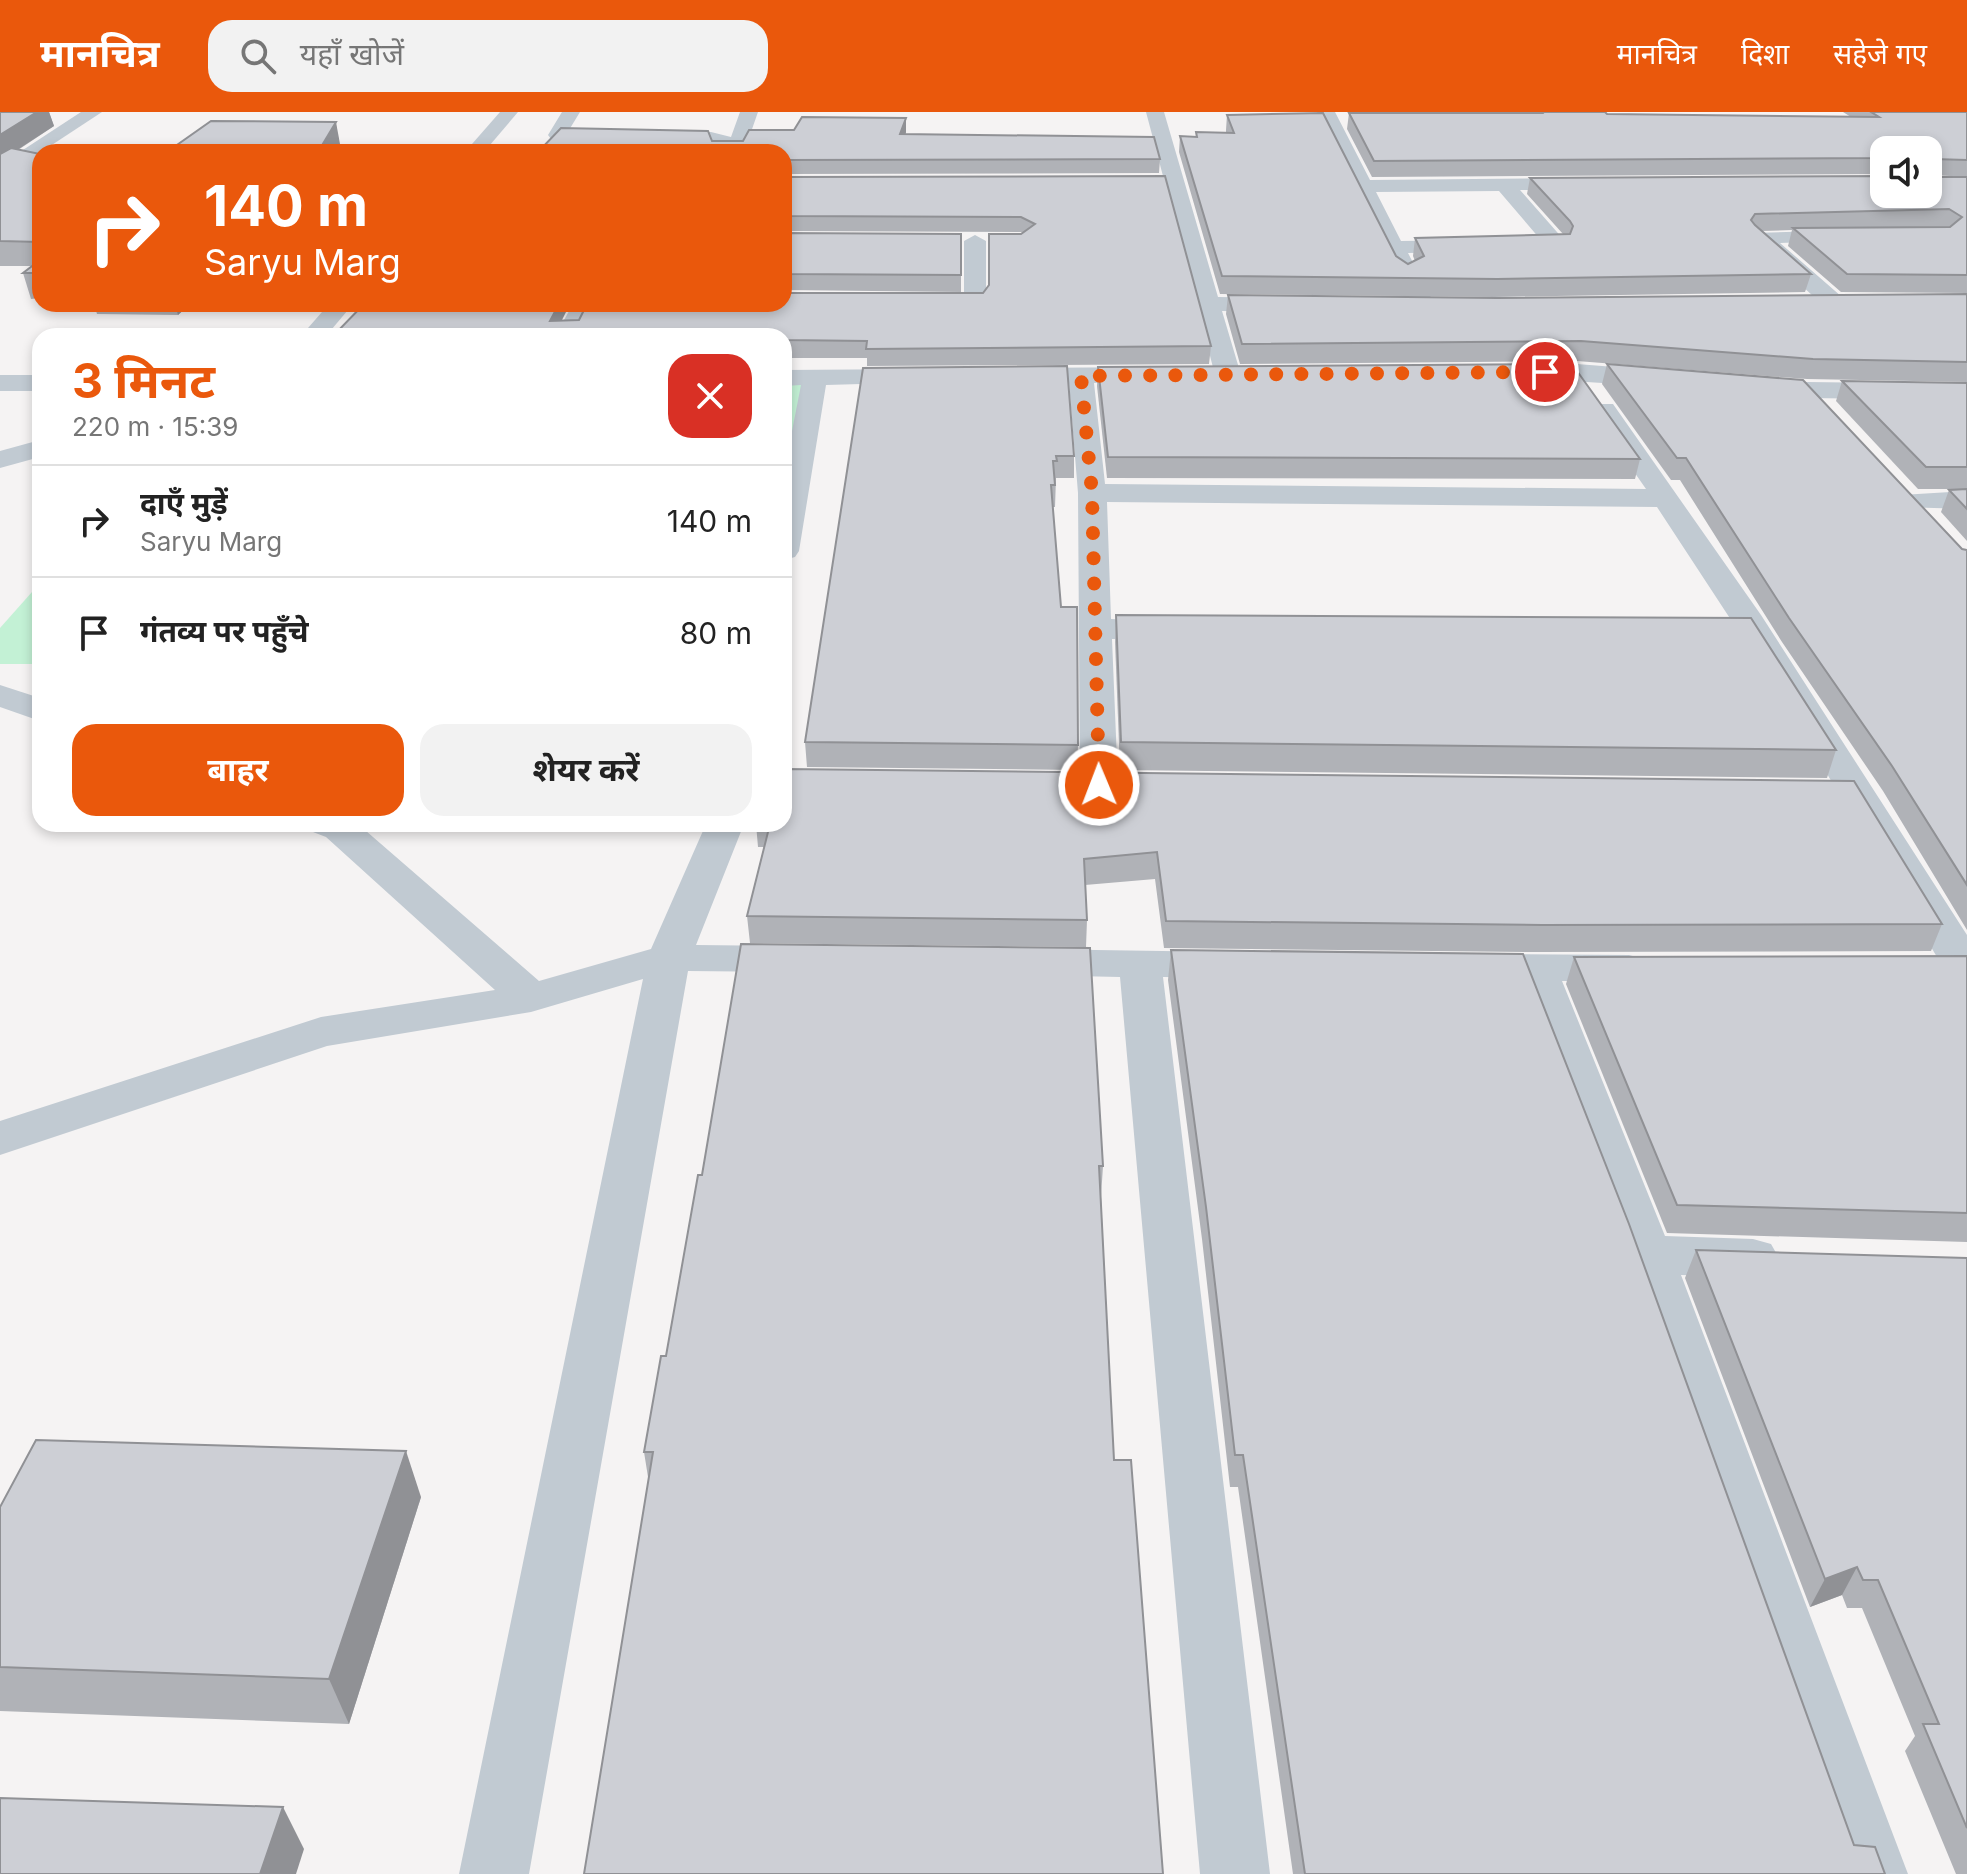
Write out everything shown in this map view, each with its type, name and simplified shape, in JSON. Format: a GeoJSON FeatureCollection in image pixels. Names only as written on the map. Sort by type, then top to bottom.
{"type":"FeatureCollection","features":[{"type":"Feature","properties":{"kind":"street"},"geometry":{"type":"LineString","coordinates":[[43,144],[93,112]]}},
{"type":"Feature","properties":{"kind":"street"},"geometry":{"type":"LineString","coordinates":[[481,144],[509,112]]}},
{"type":"Feature","properties":{"kind":"street"},"geometry":{"type":"LineString","coordinates":[[571,112],[557,135],[711,137],[725,141],[724,144]]}},
{"type":"Feature","properties":{"kind":"street"},"geometry":{"type":"LineString","coordinates":[[738,144],[749,112]]}},
{"type":"Feature","properties":{"kind":"street"},"geometry":{"type":"LineString","coordinates":[[1155,112],[1228,375]]}},
{"type":"Feature","properties":{"kind":"street"},"geometry":{"type":"LineString","coordinates":[[1326,112],[1424,307]]}},
{"type":"Feature","properties":{"kind":"street"},"geometry":{"type":"LineString","coordinates":[[2,170],[32,151]]}},
{"type":"Feature","properties":{"kind":"street"},"geometry":{"type":"LineString","coordinates":[[1079,182],[1173,182]]}},
{"type":"Feature","properties":{"kind":"street"},"geometry":{"type":"LineString","coordinates":[[1395,247],[1556,245],[1504,184]]}},
{"type":"Feature","properties":{"kind":"street"},"geometry":{"type":"LineString","coordinates":[[1364,186],[1616,184]]}},
{"type":"Feature","properties":{"kind":"street"},"geometry":{"type":"LineString","coordinates":[[1834,302],[1760,237],[1867,236]]}},
{"type":"Feature","properties":{"kind":"street"},"geometry":{"type":"LineString","coordinates":[[896,301],[975,302],[974,241]]}},
{"type":"Feature","properties":{"kind":"street"},"geometry":{"type":"LineString","coordinates":[[1757,304],[1864,302]]}},
{"type":"Feature","properties":{"kind":"street"},"geometry":{"type":"LineString","coordinates":[[1207,304],[1300,306]]}},
{"type":"Feature","properties":{"kind":"street"},"geometry":{"type":"LineString","coordinates":[[1393,307],[1452,307]]}},
{"type":"Feature","properties":{"kind":"street"},"geometry":{"type":"LineString","coordinates":[[320,328],[334,312]]}},
{"type":"Feature","properties":{"kind":"street"},"geometry":{"type":"LineString","coordinates":[[1498,373],[1577,372],[1684,380]]}},
{"type":"Feature","properties":{"kind":"street"},"geometry":{"type":"LineString","coordinates":[[1577,372],[1667,498],[1740,632],[1861,793],[1966,967]]}},
{"type":"Feature","properties":{"kind":"street"},"geometry":{"type":"LineString","coordinates":[[987,376],[1260,374]]}},
{"type":"Feature","properties":{"kind":"street"},"geometry":{"type":"LineString","coordinates":[[1081,376],[1092,493],[1099,785]]}},
{"type":"Feature","properties":{"kind":"street"},"geometry":{"type":"LineString","coordinates":[[792,506],[815,377]]}},
{"type":"Feature","properties":{"kind":"street"},"geometry":{"type":"LineString","coordinates":[[792,378],[940,377]]}},
{"type":"Feature","properties":{"kind":"street"},"geometry":{"type":"LineString","coordinates":[[0,383],[32,383]]}},
{"type":"Feature","properties":{"kind":"street"},"geometry":{"type":"LineString","coordinates":[[1731,384],[1807,390],[1967,392]]}},
{"type":"Feature","properties":{"kind":"street"},"geometry":{"type":"LineString","coordinates":[[1807,390],[1835,419]]}},
{"type":"Feature","properties":{"kind":"street"},"geometry":{"type":"LineString","coordinates":[[0,460],[32,450]]}},
{"type":"Feature","properties":{"kind":"street"},"geometry":{"type":"LineString","coordinates":[[1939,532],[1901,490],[1967,500]]}},
{"type":"Feature","properties":{"kind":"street"},"geometry":{"type":"LineString","coordinates":[[1092,493],[1667,498]]}},
{"type":"Feature","properties":{"kind":"street"},"geometry":{"type":"LineString","coordinates":[[1095,629],[1205,630]]}},
{"type":"Feature","properties":{"kind":"street"},"geometry":{"type":"LineString","coordinates":[[0,695],[32,707]]}},
{"type":"Feature","properties":{"kind":"street"},"geometry":{"type":"LineString","coordinates":[[1813,792],[1861,793]]}},
{"type":"Feature","properties":{"kind":"street"},"geometry":{"type":"LineString","coordinates":[[343,832],[531,998]]}},
{"type":"Feature","properties":{"kind":"street"},"geometry":{"type":"LineString","coordinates":[[494,1874],[669,958],[722,832]]}},
{"type":"Feature","properties":{"kind":"street"},"geometry":{"type":"LineString","coordinates":[[0,1138],[321,1032],[531,998],[669,958],[842,960]]}},
{"type":"Feature","properties":{"kind":"street"},"geometry":{"type":"LineString","coordinates":[[983,962],[1267,965]]}},
{"type":"Feature","properties":{"kind":"street"},"geometry":{"type":"LineString","coordinates":[[1140,964],[1235,1874]]}},
{"type":"Feature","properties":{"kind":"street"},"geometry":{"type":"LineString","coordinates":[[1425,967],[1663,968]]}},
{"type":"Feature","properties":{"kind":"street"},"geometry":{"type":"LineString","coordinates":[[1917,967],[1966,967]]}},
{"type":"Feature","properties":{"kind":"street"},"geometry":{"type":"LineString","coordinates":[[1535,968],[1647,1255],[1873,1874]]}},
{"type":"Feature","properties":{"kind":"street"},"geometry":{"type":"LineString","coordinates":[[1647,1255],[1791,1259]]}},
{"type":"Feature","properties":{"kind":"green space"},"geometry":{"type":"Polygon","coordinates":[[[815,377],[792,506],[792,378],[815,377]]]}},
{"type":"Feature","properties":{"kind":"green space"},"geometry":{"type":"Polygon","coordinates":[[[32,592],[32,664],[0,664],[0,628],[32,592]]]}},
{"type":"Feature","properties":{"kind":"building"},"geometry":{"type":"Polygon","coordinates":[[[0,112],[37,112],[0,135],[0,112]]]}},
{"type":"Feature","properties":{"kind":"building"},"geometry":{"type":"Polygon","coordinates":[[[1871,112],[1967,112],[1967,160],[1942,159],[1942,136],[1870,136],[1870,158],[1374,161],[1349,113],[1879,117],[1871,112]]]}},
{"type":"Feature","properties":{"kind":"building"},"geometry":{"type":"Polygon","coordinates":[[[1323,113],[1396,256],[1408,264],[1424,256],[1415,238],[1570,234],[1573,226],[1570,221],[1530,178],[1870,176],[1870,208],[1942,208],[1942,177],[1967,177],[1967,275],[1847,274],[1793,228],[1950,227],[1962,217],[1949,209],[1755,214],[1751,220],[1755,225],[1811,274],[1497,279],[1222,276],[1180,136],[1197,137],[1196,132],[1234,133],[1227,115],[1323,113]]]}},
{"type":"Feature","properties":{"kind":"building"},"geometry":{"type":"Polygon","coordinates":[[[802,117],[906,118],[900,134],[1154,137],[1160,159],[792,160],[792,144],[546,144],[561,128],[708,131],[712,141],[743,141],[749,130],[794,130],[802,117]]]}},
{"type":"Feature","properties":{"kind":"building"},"geometry":{"type":"Polygon","coordinates":[[[211,121],[336,122],[323,144],[178,144],[211,121]]]}},
{"type":"Feature","properties":{"kind":"building"},"geometry":{"type":"Polygon","coordinates":[[[11,148],[32,152],[32,242],[0,241],[0,154],[11,148]]]}},
{"type":"Feature","properties":{"kind":"building"},"geometry":{"type":"Polygon","coordinates":[[[1165,176],[1211,346],[866,349],[867,341],[792,340],[792,328],[341,328],[356,312],[555,312],[550,321],[579,320],[583,312],[792,312],[792,293],[983,293],[989,285],[989,234],[1021,234],[1035,224],[1021,217],[792,216],[792,177],[1165,176]]]}},
{"type":"Feature","properties":{"kind":"building"},"geometry":{"type":"Polygon","coordinates":[[[792,233],[961,234],[961,275],[792,274],[792,233]]]}},
{"type":"Feature","properties":{"kind":"building"},"geometry":{"type":"Polygon","coordinates":[[[1967,294],[1967,362],[1813,359],[1581,341],[1242,344],[1228,295],[1497,298],[1967,294]]]}},
{"type":"Feature","properties":{"kind":"building"},"geometry":{"type":"Polygon","coordinates":[[[1572,364],[1640,459],[1108,457],[1098,367],[1572,364]]]}},
{"type":"Feature","properties":{"kind":"building"},"geometry":{"type":"Polygon","coordinates":[[[1607,364],[1803,380],[1962,549],[1967,550],[1967,885],[1892,766],[1789,618],[1686,458],[1677,458],[1607,364]]]}},
{"type":"Feature","properties":{"kind":"building"},"geometry":{"type":"Polygon","coordinates":[[[1067,366],[1074,456],[1056,456],[1057,461],[1053,461],[1055,485],[1051,485],[1061,607],[1077,607],[1078,745],[805,742],[863,368],[1067,366]]]}},
{"type":"Feature","properties":{"kind":"building"},"geometry":{"type":"Polygon","coordinates":[[[1842,381],[1967,383],[1967,467],[1926,467],[1842,381]]]}},
{"type":"Feature","properties":{"kind":"building"},"geometry":{"type":"Polygon","coordinates":[[[1967,489],[1967,509],[1949,490],[1967,489]]]}},
{"type":"Feature","properties":{"kind":"building"},"geometry":{"type":"Polygon","coordinates":[[[1116,615],[1751,618],[1836,750],[1121,742],[1116,615]]]}},
{"type":"Feature","properties":{"kind":"building"},"geometry":{"type":"Polygon","coordinates":[[[792,769],[1854,781],[1942,924],[1542,925],[1166,921],[1157,852],[1084,859],[1087,920],[747,916],[768,832],[792,832],[792,769]]]}},
{"type":"Feature","properties":{"kind":"building"},"geometry":{"type":"Polygon","coordinates":[[[741,944],[1090,948],[1103,1166],[1099,1166],[1114,1460],[1131,1460],[1163,1874],[584,1874],[653,1452],[644,1452],[661,1356],[666,1356],[698,1175],[702,1175],[741,944]]]}},
{"type":"Feature","properties":{"kind":"building"},"geometry":{"type":"Polygon","coordinates":[[[1171,950],[1523,954],[1629,1224],[1854,1845],[1875,1847],[1885,1874],[1305,1874],[1243,1455],[1235,1455],[1206,1207],[1171,950]]]}},
{"type":"Feature","properties":{"kind":"building"},"geometry":{"type":"Polygon","coordinates":[[[1967,956],[1967,1213],[1677,1205],[1574,957],[1967,956]]]}},
{"type":"Feature","properties":{"kind":"building"},"geometry":{"type":"Polygon","coordinates":[[[1696,1250],[1967,1258],[1967,1828],[1923,1724],[1939,1724],[1878,1580],[1863,1580],[1857,1567],[1825,1579],[1696,1250]]]}},
{"type":"Feature","properties":{"kind":"building"},"geometry":{"type":"Polygon","coordinates":[[[36,1440],[406,1451],[329,1679],[0,1667],[0,1507],[36,1440]]]}},
{"type":"Feature","properties":{"kind":"building"},"geometry":{"type":"Polygon","coordinates":[[[0,1798],[283,1807],[260,1874],[0,1874],[0,1798]]]}},
{"type":"Feature","properties":{"kind":"route"},"geometry":{"type":"LineString","coordinates":[[1099,785],[1092,493],[1081,376],[1545,372]]}}]}
